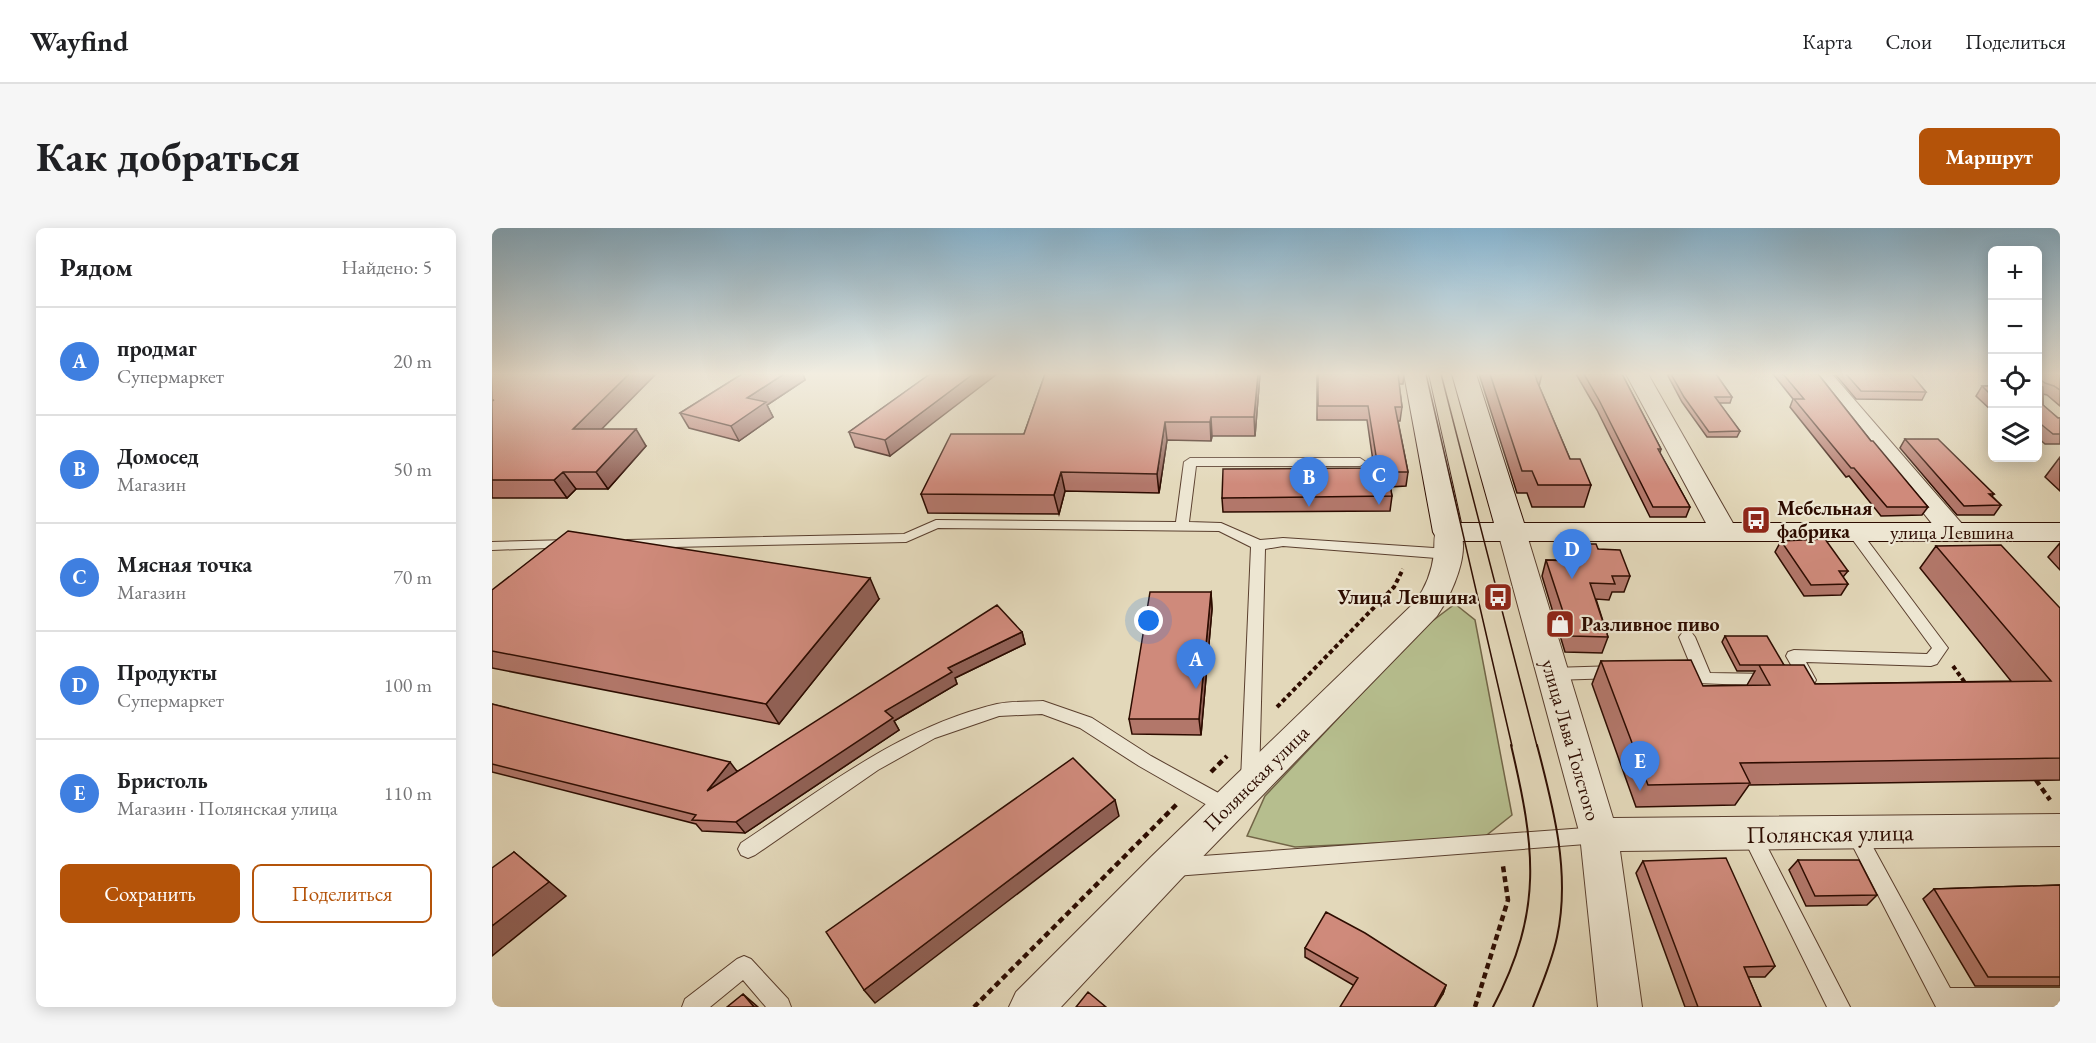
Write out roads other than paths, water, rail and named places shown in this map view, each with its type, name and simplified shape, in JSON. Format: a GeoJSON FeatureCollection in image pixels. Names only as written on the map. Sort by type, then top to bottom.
{"type":"FeatureCollection","features":[{"type":"Feature","properties":{"kind":"street"},"geometry":{"type":"LineString","coordinates":[[1423,410],[1448,543]]}},
{"type":"Feature","properties":{"kind":"street","name":"улица Льва Толстого"},"geometry":{"type":"LineString","coordinates":[[1475,410],[1599,835],[1620,1007]]}},
{"type":"Feature","properties":{"kind":"street"},"geometry":{"type":"LineString","coordinates":[[1657,410],[1724,532]]}},
{"type":"Feature","properties":{"kind":"street"},"geometry":{"type":"LineString","coordinates":[[1851,410],[1953,531]]}},
{"type":"Feature","properties":{"kind":"street","name":"улица Левшина"},"geometry":{"type":"LineString","coordinates":[[1448,543],[1512,532],[2060,532]]}},
{"type":"Feature","properties":{"kind":"street","name":"Полянская улица"},"geometry":{"type":"LineString","coordinates":[[1030,1007],[1426,609],[1438,595],[1448,543]]}},
{"type":"Feature","properties":{"kind":"street","name":"Полянская улица"},"geometry":{"type":"LineString","coordinates":[[1599,835],[1855,833],[2056,817]]}},
{"type":"Feature","properties":{"kind":"lane"},"geometry":{"type":"LineString","coordinates":[[1182,526],[1190,462],[1360,462]]}},
{"type":"Feature","properties":{"kind":"lane"},"geometry":{"type":"LineString","coordinates":[[618,544],[906,538],[936,524],[1221,527],[1258,545],[1283,542],[1448,543]]}},
{"type":"Feature","properties":{"kind":"lane"},"geometry":{"type":"LineString","coordinates":[[1687,637],[1704,679],[1808,680],[1794,656],[1931,660],[1940,648],[1854,532]]}},
{"type":"Feature","properties":{"kind":"lane"},"geometry":{"type":"LineString","coordinates":[[492,546],[584,544]]}},
{"type":"Feature","properties":{"kind":"lane"},"geometry":{"type":"LineString","coordinates":[[748,849],[872,765],[919,738],[999,710],[1043,707],[1086,723],[1145,761],[1239,795],[1258,545]]}},
{"type":"Feature","properties":{"kind":"lane"},"geometry":{"type":"LineString","coordinates":[[1679,670],[1701,669]]}},
{"type":"Feature","properties":{"kind":"lane"},"geometry":{"type":"LineString","coordinates":[[1552,674],[1635,671]]}},
{"type":"Feature","properties":{"kind":"lane"},"geometry":{"type":"LineString","coordinates":[[1855,833],[1944,999],[2060,999]]}},
{"type":"Feature","properties":{"kind":"lane"},"geometry":{"type":"LineString","coordinates":[[1166,868],[1599,835]]}},
{"type":"Feature","properties":{"kind":"lane"},"geometry":{"type":"LineString","coordinates":[[1751,835],[1839,1007]]}},
{"type":"Feature","properties":{"kind":"lane"},"geometry":{"type":"LineString","coordinates":[[693,1007],[744,966],[780,1007]]}},
{"type":"Feature","properties":{"kind":"tram line"},"geometry":{"type":"LineString","coordinates":[[1434,410],[1512,746]]}},
{"type":"Feature","properties":{"kind":"tram line"},"geometry":{"type":"LineString","coordinates":[[1450,410],[1537,746]]}},
{"type":"Feature","properties":{"kind":"tram line"},"geometry":{"type":"LineString","coordinates":[[1493,1007],[1521,939],[1530,878],[1525,815],[1511,745]]}},
{"type":"Feature","properties":{"kind":"tram line"},"geometry":{"type":"LineString","coordinates":[[1533,1007],[1555,946],[1561,913],[1562,889],[1554,816],[1537,745]]}},
{"type":"Feature","properties":{"kind":"place","name":"Мясная точка"},"geometry":{"type":"Point","coordinates":[1379,505]}},
{"type":"Feature","properties":{"kind":"place","name":"Домосед"},"geometry":{"type":"Point","coordinates":[1309,507]}},
{"type":"Feature","properties":{"kind":"place","name":"Мебельная фабрика"},"geometry":{"type":"Point","coordinates":[1756,520]}},
{"type":"Feature","properties":{"kind":"place","name":"Продукты"},"geometry":{"type":"Point","coordinates":[1572,579]}},
{"type":"Feature","properties":{"kind":"place","name":"Улица Левшина"},"geometry":{"type":"Point","coordinates":[1498,597]}},
{"type":"Feature","properties":{"kind":"place","name":"Разливное пиво"},"geometry":{"type":"Point","coordinates":[1560,624]}},
{"type":"Feature","properties":{"kind":"place","name":"продмаг"},"geometry":{"type":"Point","coordinates":[1196,689]}},
{"type":"Feature","properties":{"kind":"place","name":"Бристоль"},"geometry":{"type":"Point","coordinates":[1640,791]}}]}
